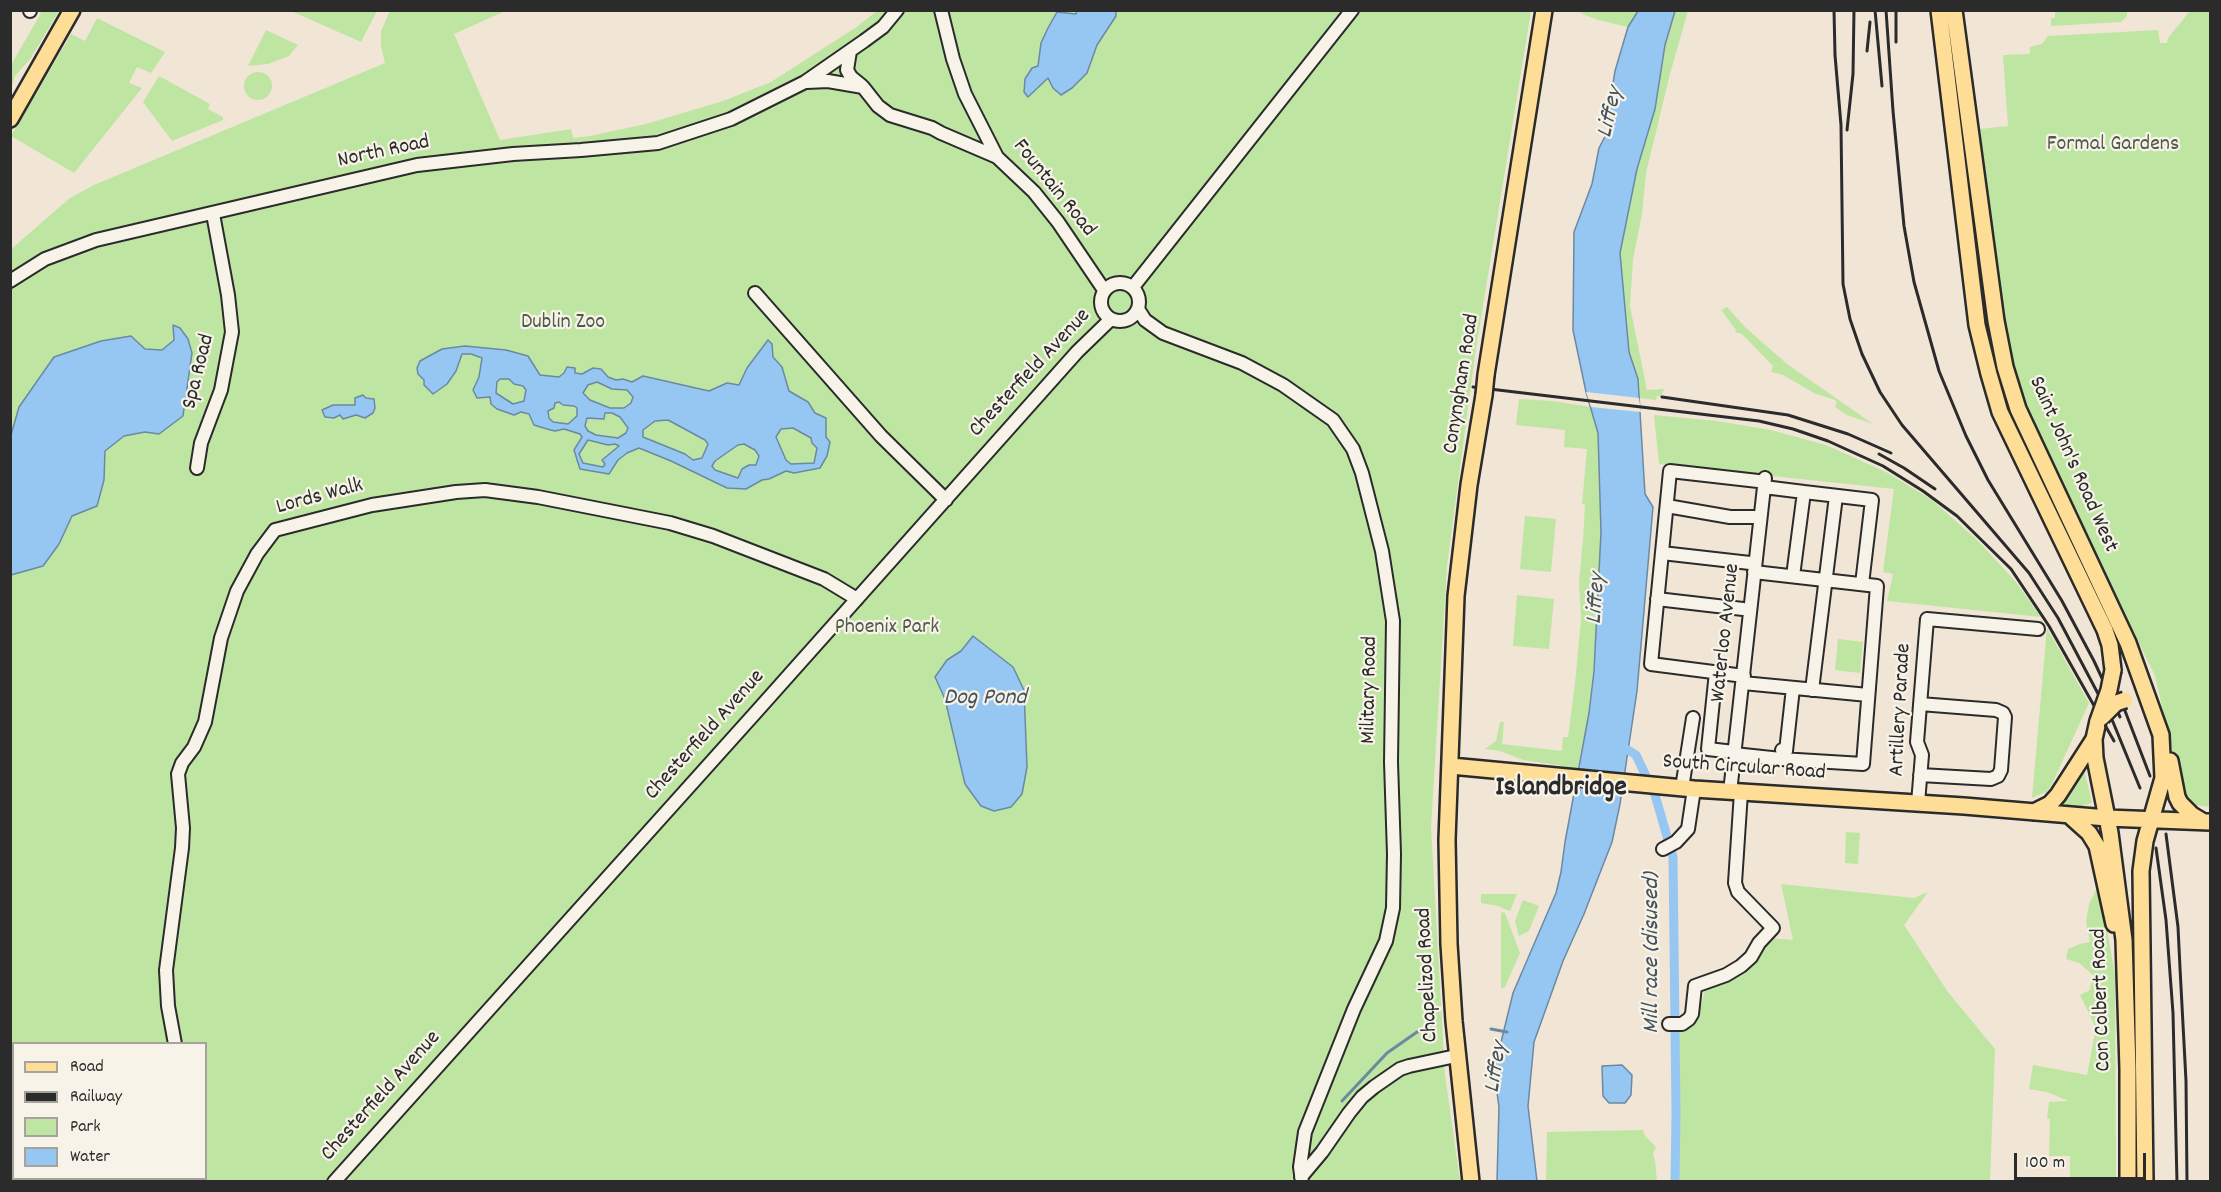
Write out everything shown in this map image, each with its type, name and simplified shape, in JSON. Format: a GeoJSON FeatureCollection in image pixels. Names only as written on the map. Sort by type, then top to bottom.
{"type":"FeatureCollection","features":[{"type":"Feature","properties":{"kind":"main road"},"geometry":{"type":"LineString","coordinates":[[10,119],[72,10]]}},
{"type":"Feature","properties":{"kind":"main road","name":"Conyngham Road"},"geometry":{"type":"LineString","coordinates":[[1450,766],[1457,586],[1467,497],[1544,10]]}},
{"type":"Feature","properties":{"kind":"main road","name":"Saint John's Road West"},"geometry":{"type":"LineString","coordinates":[[1939,10],[1977,325],[1989,374],[2000,412],[2105,630],[2110,645],[2113,670],[2094,739],[2096,764],[2107,818]]}},
{"type":"Feature","properties":{"kind":"main road","name":"Saint John's Road West"},"geometry":{"type":"LineString","coordinates":[[1954,10],[1996,321],[2005,367],[2018,409],[2128,643],[2161,735],[2163,778],[2152,819]]}},
{"type":"Feature","properties":{"kind":"main road"},"geometry":{"type":"LineString","coordinates":[[2098,721],[2116,703],[2125,700],[2137,700],[2145,705],[2155,718]]}},
{"type":"Feature","properties":{"kind":"main road","name":"South Circular Road"},"geometry":{"type":"LineString","coordinates":[[2161,735],[2169,756],[2177,797],[2186,810],[2206,821]]}},
{"type":"Feature","properties":{"kind":"main road"},"geometry":{"type":"LineString","coordinates":[[2034,812],[2050,804],[2058,795],[2094,739]]}},
{"type":"Feature","properties":{"kind":"main road","name":"South Circular Road"},"geometry":{"type":"LineString","coordinates":[[1450,766],[1688,789],[1918,803],[2070,816],[2206,821]]}},
{"type":"Feature","properties":{"kind":"main road","name":"Chapelizod Road"},"geometry":{"type":"LineString","coordinates":[[1450,766],[1447,863],[1449,944],[1456,1056],[1471,1182]]}},
{"type":"Feature","properties":{"kind":"main road"},"geometry":{"type":"LineString","coordinates":[[2070,816],[2089,833],[2097,846],[2112,916],[2127,1016]]}},
{"type":"Feature","properties":{"kind":"main road","name":"Con Colbert Road"},"geometry":{"type":"LineString","coordinates":[[2107,818],[2120,899],[2127,1016],[2128,1182]]}},
{"type":"Feature","properties":{"kind":"main road","name":"Con Colbert Road"},"geometry":{"type":"LineString","coordinates":[[2145,1182],[2140,871],[2145,841],[2152,819]]}},
{"type":"Feature","properties":{"kind":"street"},"geometry":{"type":"LineString","coordinates":[[806,82],[883,27],[897,10]]}},
{"type":"Feature","properties":{"kind":"street","name":"Fountain Road"},"geometry":{"type":"LineString","coordinates":[[941,10],[953,59],[965,94],[997,157],[1034,192],[1058,222],[1104,290]]}},
{"type":"Feature","properties":{"kind":"street"},"geometry":{"type":"LineString","coordinates":[[1133,287],[1352,10]]}},
{"type":"Feature","properties":{"kind":"street"},"geometry":{"type":"LineString","coordinates":[[850,51],[848,70],[851,77],[863,87],[878,106],[890,115],[932,128],[997,157]]}},
{"type":"Feature","properties":{"kind":"street"},"geometry":{"type":"LineString","coordinates":[[806,82],[828,81],[863,87]]}},
{"type":"Feature","properties":{"kind":"street","name":"North Road"},"geometry":{"type":"LineString","coordinates":[[10,281],[45,259],[96,240],[417,165],[513,154],[658,142],[731,119],[806,82]]}},
{"type":"Feature","properties":{"kind":"street"},"geometry":{"type":"LineString","coordinates":[[969,146],[980,141],[981,128]]}},
{"type":"Feature","properties":{"kind":"street","name":"Spa Road"},"geometry":{"type":"LineString","coordinates":[[197,468],[201,443],[221,390],[232,332],[228,295],[213,214]]}},
{"type":"Feature","properties":{"kind":"street"},"geometry":{"type":"LineString","coordinates":[[1122,282],[1133,287],[1139,298],[1138,309],[1129,319],[1123,321],[1111,319],[1102,311],[1100,300],[1104,290],[1109,285],[1122,282]]}},
{"type":"Feature","properties":{"kind":"street"},"geometry":{"type":"LineString","coordinates":[[755,293],[881,436],[946,500]]}},
{"type":"Feature","properties":{"kind":"street","name":"Military Road"},"geometry":{"type":"LineString","coordinates":[[1138,309],[1145,320],[1163,333],[1242,363],[1283,385],[1333,420],[1353,448],[1362,473],[1382,551],[1393,621],[1391,762],[1393,908],[1383,948],[1354,1009],[1310,1116],[1301,1150],[1302,1179]]}},
{"type":"Feature","properties":{"kind":"street","name":"Chesterfield Avenue"},"geometry":{"type":"LineString","coordinates":[[334,1182],[1077,352],[1111,319]]}},
{"type":"Feature","properties":{"kind":"street"},"geometry":{"type":"LineString","coordinates":[[1862,584],[1872,500],[1804,492],[1763,482],[1670,471],[1651,664],[1716,672],[1743,680],[1793,688],[1868,695]]}},
{"type":"Feature","properties":{"kind":"street","name":"Waterloo Avenue"},"geometry":{"type":"LineString","coordinates":[[1676,1024],[1686,1022],[1692,1014],[1695,986],[1726,975],[1741,966],[1751,957],[1759,943],[1773,928],[1738,892],[1735,883],[1734,753],[1763,482]]}},
{"type":"Feature","properties":{"kind":"street","name":"Lords Walk"},"geometry":{"type":"LineString","coordinates":[[175,1042],[168,1006],[166,970],[182,848],[183,828],[178,774],[182,763],[195,747],[205,722],[221,638],[237,591],[257,554],[275,530],[372,505],[456,492],[485,490],[538,497],[670,523],[714,536],[824,579],[857,599]]}},
{"type":"Feature","properties":{"kind":"street"},"geometry":{"type":"LineString","coordinates":[[1793,576],[1804,492]]}},
{"type":"Feature","properties":{"kind":"street"},"geometry":{"type":"LineString","coordinates":[[1812,690],[1836,495]]}},
{"type":"Feature","properties":{"kind":"street"},"geometry":{"type":"LineString","coordinates":[[1667,506],[1730,517],[1754,517]]}},
{"type":"Feature","properties":{"kind":"street"},"geometry":{"type":"LineString","coordinates":[[1662,553],[1793,576],[1877,586],[1863,764],[1781,754],[1734,753],[1708,749],[1716,672]]}},
{"type":"Feature","properties":{"kind":"street"},"geometry":{"type":"LineString","coordinates":[[1657,599],[1743,609]]}},
{"type":"Feature","properties":{"kind":"street","name":"Artillery Parade"},"geometry":{"type":"LineString","coordinates":[[1918,803],[1922,755],[1917,742],[1927,619],[2038,629]]}},
{"type":"Feature","properties":{"kind":"street"},"geometry":{"type":"LineString","coordinates":[[1781,754],[1786,751],[1793,688]]}},
{"type":"Feature","properties":{"kind":"street"},"geometry":{"type":"LineString","coordinates":[[1920,704],[1996,710],[2006,717],[2001,770],[1998,776],[1991,779],[1920,775]]}},
{"type":"Feature","properties":{"kind":"street"},"geometry":{"type":"LineString","coordinates":[[1663,849],[1676,842],[1688,829],[1693,718]]}},
{"type":"Feature","properties":{"kind":"street"},"geometry":{"type":"LineString","coordinates":[[1302,1179],[1362,1097],[1400,1069],[1456,1056]]}},
{"type":"Feature","properties":{"kind":"green space"},"geometry":{"type":"Polygon","coordinates":[[[1589,10],[1638,11],[1628,27],[1580,13],[1589,10]]]}},
{"type":"Feature","properties":{"kind":"green space"},"geometry":{"type":"Polygon","coordinates":[[[37,11],[59,11],[31,58],[15,76],[11,89],[11,65],[41,13],[37,11]]]}},
{"type":"Feature","properties":{"kind":"green space"},"geometry":{"type":"Polygon","coordinates":[[[291,11],[377,11],[361,42],[291,11]]]}},
{"type":"Feature","properties":{"kind":"green space","name":"Phoenix Park"},"geometry":{"type":"Polygon","coordinates":[[[390,11],[505,11],[454,34],[500,140],[571,129],[573,138],[646,124],[723,101],[771,82],[855,28],[877,11],[1531,11],[1475,355],[1447,566],[1431,827],[1445,1075],[1460,1181],[11,1181],[10,250],[70,198],[94,185],[385,63],[381,46],[381,31],[390,11]]]}},
{"type":"Feature","properties":{"kind":"green space"},"geometry":{"type":"Polygon","coordinates":[[[1675,11],[1688,11],[1646,173],[1642,214],[1633,259],[1630,306],[1647,390],[1664,389],[1661,397],[1657,396],[1656,400],[1639,398],[1638,379],[1629,351],[1620,253],[1637,169],[1655,109],[1665,45],[1675,11]]]}},
{"type":"Feature","properties":{"kind":"green space"},"geometry":{"type":"Polygon","coordinates":[[[2055,11],[2127,11],[2127,16],[2121,22],[2051,26],[2051,18],[2055,18],[2055,11]]]}},
{"type":"Feature","properties":{"kind":"green space","name":"Formal Gardens"},"geometry":{"type":"Polygon","coordinates":[[[2190,11],[2210,11],[2210,807],[2195,805],[2187,801],[2177,771],[2155,676],[2023,404],[2005,324],[1980,129],[2008,126],[2003,55],[2030,54],[2030,47],[2042,44],[2048,36],[2158,30],[2160,43],[2167,43],[2168,38],[2190,11]]]}},
{"type":"Feature","properties":{"kind":"green space"},"geometry":{"type":"Polygon","coordinates":[[[97,18],[165,52],[151,73],[137,67],[129,83],[142,88],[74,173],[11,136],[71,34],[85,41],[97,18]]]}},
{"type":"Feature","properties":{"kind":"green space"},"geometry":{"type":"Polygon","coordinates":[[[266,30],[298,45],[289,56],[268,64],[248,66],[266,30]]]}},
{"type":"Feature","properties":{"kind":"green space"},"geometry":{"type":"Polygon","coordinates":[[[258,72],[268,76],[272,86],[268,96],[258,100],[248,96],[244,86],[248,76],[258,72]]]}},
{"type":"Feature","properties":{"kind":"green space"},"geometry":{"type":"Polygon","coordinates":[[[159,76],[210,104],[208,109],[223,117],[223,120],[172,141],[143,102],[159,76]]]}},
{"type":"Feature","properties":{"kind":"green space"},"geometry":{"type":"Polygon","coordinates":[[[1727,307],[1745,327],[1787,364],[1873,424],[1847,415],[1835,407],[1837,402],[1835,400],[1814,393],[1783,375],[1771,372],[1773,366],[1742,334],[1735,332],[1736,330],[1721,310],[1727,307]]]}},
{"type":"Feature","properties":{"kind":"green space"},"geometry":{"type":"Polygon","coordinates":[[[1519,399],[1591,407],[1598,433],[1601,532],[1597,631],[1589,713],[1577,771],[1566,770],[1563,766],[1523,760],[1500,751],[1485,749],[1496,741],[1500,722],[1504,722],[1502,744],[1562,751],[1563,737],[1568,737],[1575,683],[1581,619],[1579,582],[1587,449],[1564,447],[1565,430],[1516,425],[1519,399]]]}},
{"type":"Feature","properties":{"kind":"green space"},"geometry":{"type":"Polygon","coordinates":[[[1654,415],[1717,421],[1771,430],[1826,445],[1888,473],[1932,500],[1978,541],[2015,581],[2041,617],[1887,601],[1893,574],[1883,572],[1894,489],[1659,464],[1654,415]]]}},
{"type":"Feature","properties":{"kind":"green space"},"geometry":{"type":"Polygon","coordinates":[[[1525,516],[1556,519],[1551,572],[1520,569],[1525,516]]]}},
{"type":"Feature","properties":{"kind":"green space"},"geometry":{"type":"Polygon","coordinates":[[[1517,595],[1554,599],[1549,649],[1513,646],[1517,595]]]}},
{"type":"Feature","properties":{"kind":"green space"},"geometry":{"type":"Polygon","coordinates":[[[2047,628],[2089,703],[2051,786],[2046,792],[2032,798],[2047,628]]]}},
{"type":"Feature","properties":{"kind":"green space"},"geometry":{"type":"Polygon","coordinates":[[[1838,639],[1863,642],[1860,673],[1835,670],[1838,639]]]}},
{"type":"Feature","properties":{"kind":"green space"},"geometry":{"type":"Polygon","coordinates":[[[2084,770],[2092,803],[2082,806],[2058,805],[2084,770]]]}},
{"type":"Feature","properties":{"kind":"green space"},"geometry":{"type":"Polygon","coordinates":[[[1846,832],[1860,833],[1858,864],[1845,863],[1846,832]]]}},
{"type":"Feature","properties":{"kind":"green space"},"geometry":{"type":"Polygon","coordinates":[[[1781,884],[1914,898],[1928,892],[1904,925],[1948,992],[1995,1049],[1990,1181],[1679,1182],[1679,1032],[1696,1022],[1705,990],[1748,966],[1771,938],[1793,940],[1781,884]]]}},
{"type":"Feature","properties":{"kind":"green space"},"geometry":{"type":"Polygon","coordinates":[[[2099,884],[2115,975],[2116,1181],[2070,1181],[2070,1156],[2049,1156],[2050,1119],[2047,1119],[2049,1102],[2069,1101],[2047,1092],[2029,1089],[2033,1065],[2087,1075],[2096,1028],[2080,995],[2090,990],[2093,975],[2079,963],[2066,959],[2068,949],[2090,942],[2086,922],[2089,904],[2099,884]]]}},
{"type":"Feature","properties":{"kind":"green space"},"geometry":{"type":"Polygon","coordinates":[[[1481,894],[1517,894],[1510,911],[1481,903],[1481,894]]]}},
{"type":"Feature","properties":{"kind":"green space"},"geometry":{"type":"Polygon","coordinates":[[[1523,900],[1539,906],[1529,931],[1519,936],[1515,921],[1523,900]]]}},
{"type":"Feature","properties":{"kind":"green space"},"geometry":{"type":"Polygon","coordinates":[[[1501,912],[1505,913],[1520,953],[1505,987],[1501,989],[1501,912]]]}},
{"type":"Feature","properties":{"kind":"green space"},"geometry":{"type":"Polygon","coordinates":[[[1643,1130],[1645,1136],[1656,1147],[1653,1154],[1657,1181],[1546,1181],[1547,1132],[1643,1130]]]}},
{"type":"Feature","properties":{"kind":"water"},"geometry":{"type":"Polygon","coordinates":[[[1077,11],[1116,11],[1116,16],[1097,45],[1087,73],[1061,95],[1053,88],[1048,78],[1028,97],[1024,92],[1025,79],[1032,68],[1038,66],[1041,43],[1057,12],[1076,14],[1077,11]]]}},
{"type":"Feature","properties":{"kind":"water","name":"Liffey"},"geometry":{"type":"Polygon","coordinates":[[[1638,11],[1675,11],[1665,45],[1655,109],[1637,169],[1620,253],[1629,352],[1638,379],[1645,494],[1653,507],[1637,691],[1612,842],[1563,961],[1534,1042],[1528,1106],[1537,1181],[1497,1181],[1499,1107],[1494,1071],[1513,993],[1556,893],[1589,713],[1594,671],[1601,532],[1598,433],[1586,392],[1573,330],[1574,232],[1592,184],[1599,148],[1610,127],[1610,102],[1615,71],[1628,27],[1638,11]]]}},
{"type":"Feature","properties":{"kind":"water"},"geometry":{"type":"Polygon","coordinates":[[[173,325],[180,328],[188,339],[192,353],[183,416],[159,434],[145,432],[124,436],[105,451],[104,480],[97,506],[72,516],[59,544],[43,566],[11,575],[11,435],[19,407],[54,357],[101,341],[131,336],[145,349],[162,350],[174,340],[173,325]]]}},
{"type":"Feature","properties":{"kind":"water"},"geometry":{"type":"Polygon","coordinates":[[[768,340],[772,344],[773,357],[782,367],[789,391],[808,402],[815,413],[826,418],[826,437],[830,442],[827,456],[820,468],[794,473],[786,471],[746,489],[727,488],[639,448],[618,460],[609,474],[580,469],[574,450],[582,437],[580,434],[564,429],[555,431],[534,425],[529,414],[521,412],[514,415],[497,409],[491,404],[490,397],[477,398],[473,390],[479,377],[482,358],[462,354],[456,371],[447,384],[433,394],[424,385],[424,380],[418,374],[417,368],[420,361],[442,349],[465,346],[506,350],[528,356],[540,375],[559,377],[567,367],[575,368],[575,373],[582,374],[593,368],[601,369],[608,377],[616,380],[623,379],[632,382],[643,376],[709,391],[727,383],[739,385],[747,368],[768,340]],[[500,379],[497,382],[496,393],[513,404],[524,401],[526,390],[509,379],[500,379]],[[597,382],[588,385],[583,393],[590,400],[610,408],[624,408],[631,403],[633,397],[627,390],[612,389],[597,382]],[[559,402],[555,403],[554,408],[548,411],[549,418],[553,422],[568,424],[577,416],[577,408],[574,406],[563,405],[559,402]],[[605,413],[604,419],[587,418],[585,426],[588,431],[596,435],[618,438],[626,433],[628,428],[620,417],[612,413],[605,413]],[[668,420],[655,421],[643,430],[643,437],[685,454],[693,460],[702,458],[708,444],[705,440],[668,420]],[[793,428],[781,429],[776,437],[786,460],[791,464],[814,463],[817,448],[811,438],[793,428]],[[588,440],[579,454],[583,463],[603,467],[605,464],[602,460],[619,446],[588,440]],[[744,444],[738,445],[715,461],[712,466],[715,470],[738,478],[742,469],[749,465],[756,465],[759,456],[755,450],[744,444]]]}},
{"type":"Feature","properties":{"kind":"water"},"geometry":{"type":"Polygon","coordinates":[[[363,395],[374,399],[375,408],[373,413],[365,418],[356,415],[343,419],[340,415],[334,418],[325,417],[322,410],[333,405],[355,405],[355,398],[363,395]]]}},
{"type":"Feature","properties":{"kind":"water","name":"Dog Pond"},"geometry":{"type":"Polygon","coordinates":[[[973,636],[1013,667],[1024,690],[1027,767],[1022,794],[1011,807],[994,811],[981,806],[965,784],[945,699],[935,677],[947,660],[961,651],[973,636]]]}},
{"type":"Feature","properties":{"kind":"water"},"geometry":{"type":"Polygon","coordinates":[[[1622,1065],[1632,1075],[1631,1095],[1625,1103],[1609,1103],[1603,1096],[1602,1066],[1622,1065]]]}},
{"type":"Feature","properties":{"kind":"pier"},"geometry":{"type":"Polygon","coordinates":[[[1586,392],[1639,398],[1641,412],[1591,407],[1586,392]]]}},
{"type":"Feature","properties":{"kind":"waterway","name":"Mill race (disused)"},"geometry":{"type":"LineString","coordinates":[[1618,747],[1636,755],[1655,795],[1673,857],[1675,1182]]}},
{"type":"Feature","properties":{"kind":"waterway"},"geometry":{"type":"LineString","coordinates":[[1342,1101],[1387,1053],[1417,1032],[1432,1028]]}},
{"type":"Feature","properties":{"kind":"waterway","name":"Liffey"},"geometry":{"type":"LineString","coordinates":[[1491,1029],[1507,1032]]}},
{"type":"Feature","properties":{"kind":"railway"},"geometry":{"type":"LineString","coordinates":[[1834,10],[1841,125],[1843,284],[1850,319],[1862,354],[1880,392],[1902,425],[2029,573],[2058,618],[2113,722],[2140,788]]}},
{"type":"Feature","properties":{"kind":"railway"},"geometry":{"type":"LineString","coordinates":[[1847,130],[1853,74],[1854,10]]}},
{"type":"Feature","properties":{"kind":"railway"},"geometry":{"type":"LineString","coordinates":[[1875,10],[1882,86]]}},
{"type":"Feature","properties":{"kind":"railway"},"geometry":{"type":"LineString","coordinates":[[1886,10],[1904,226],[1914,282],[1939,371],[1966,436],[1988,480],[2062,601],[2120,717]]}},
{"type":"Feature","properties":{"kind":"railway"},"geometry":{"type":"LineString","coordinates":[[1896,10],[1896,42]]}},
{"type":"Feature","properties":{"kind":"railway"},"geometry":{"type":"LineString","coordinates":[[1867,51],[1870,22]]}},
{"type":"Feature","properties":{"kind":"railway"},"geometry":{"type":"LineString","coordinates":[[1473,387],[1759,421],[1828,441],[1883,466],[1957,516],[2011,569],[2049,626],[2114,741]]}},
{"type":"Feature","properties":{"kind":"railway"},"geometry":{"type":"LineString","coordinates":[[1662,397],[1788,415],[1848,434],[1891,453]]}},
{"type":"Feature","properties":{"kind":"railway"},"geometry":{"type":"LineString","coordinates":[[1879,454],[1935,489]]}},
{"type":"Feature","properties":{"kind":"railway"},"geometry":{"type":"LineString","coordinates":[[2122,703],[2150,776]]}},
{"type":"Feature","properties":{"kind":"railway"},"geometry":{"type":"LineString","coordinates":[[2166,834],[2178,927],[2186,1081],[2187,1182]]}},
{"type":"Feature","properties":{"kind":"railway"},"geometry":{"type":"LineString","coordinates":[[2156,848],[2166,920],[2173,1013],[2177,1182]]}},
{"type":"Feature","properties":{"kind":"district","name":"Islandbridge"},"geometry":{"type":"Point","coordinates":[1561,790]}},
{"type":"Feature","properties":{"kind":"park label","name":"Dublin Zoo"},"geometry":{"type":"Point","coordinates":[563,324]}}]}
